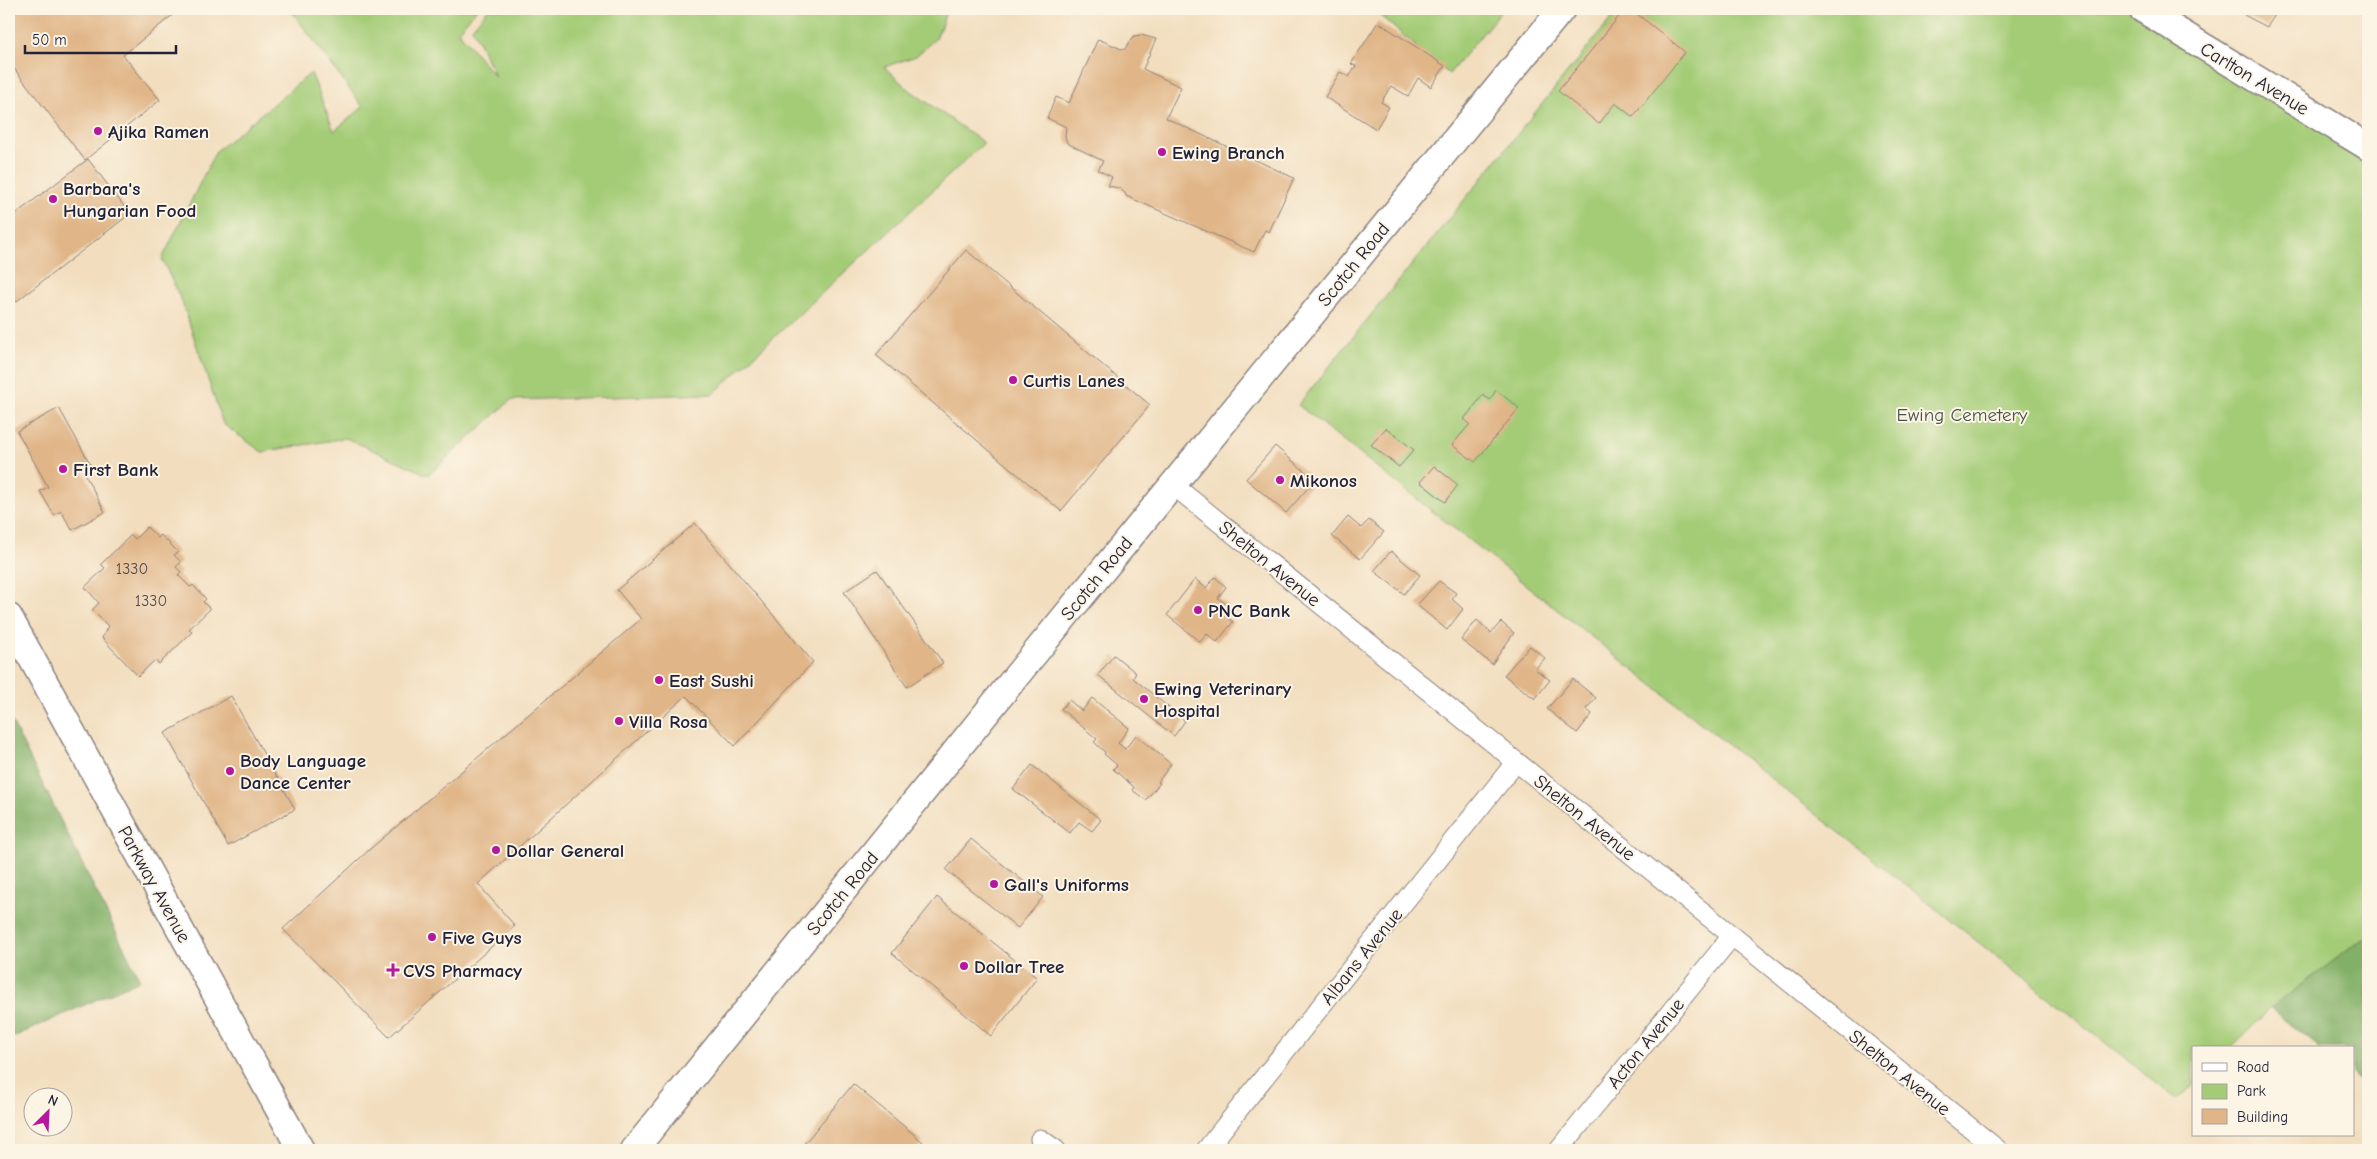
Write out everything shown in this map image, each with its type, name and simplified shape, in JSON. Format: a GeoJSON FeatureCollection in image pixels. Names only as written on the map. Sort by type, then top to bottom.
{"type":"FeatureCollection","features":[{"type":"Feature","properties":{"kind":"main road","name":"Scotch Road"},"geometry":{"type":"LineString","coordinates":[[634,1150],[1172,485],[1562,9]]}},
{"type":"Feature","properties":{"kind":"main road","name":"Carlton Avenue"},"geometry":{"type":"LineString","coordinates":[[2153,11],[2368,147]]}},
{"type":"Feature","properties":{"kind":"main road","name":"Parkway Avenue"},"geometry":{"type":"LineString","coordinates":[[9,617],[301,1150]]}},
{"type":"Feature","properties":{"kind":"street","name":"Shelton Avenue"},"geometry":{"type":"LineString","coordinates":[[1172,485],[1998,1150]]}},
{"type":"Feature","properties":{"kind":"street","name":"Albans Avenue"},"geometry":{"type":"LineString","coordinates":[[1206,1150],[1516,762]]}},
{"type":"Feature","properties":{"kind":"street","name":"Acton Avenue"},"geometry":{"type":"LineString","coordinates":[[1559,1150],[1732,936]]}},
{"type":"Feature","properties":{"kind":"street"},"geometry":{"type":"LineString","coordinates":[[1040,1139],[1056,1150]]}},
{"type":"Feature","properties":{"kind":"green space"},"geometry":{"type":"Polygon","coordinates":[[[290,9],[477,9],[458,31],[496,78],[472,28],[488,9],[947,9],[937,37],[916,56],[884,67],[907,88],[984,143],[713,394],[511,400],[428,475],[346,438],[262,452],[223,424],[182,302],[162,259],[216,151],[311,73],[334,131],[363,107],[290,9]]]}},
{"type":"Feature","properties":{"kind":"green space"},"geometry":{"type":"Polygon","coordinates":[[[1372,9],[1503,9],[1449,74],[1372,9]]]}},
{"type":"Feature","properties":{"kind":"green space","name":"Ewing Cemetery"},"geometry":{"type":"Polygon","coordinates":[[[1619,9],[2128,9],[2368,161],[2368,935],[2271,1008],[2233,1046],[2192,1046],[2192,1086],[2178,1100],[1298,405],[1619,9]]]}},
{"type":"Feature","properties":{"kind":"green space"},"geometry":{"type":"Polygon","coordinates":[[[9,716],[140,980],[9,1039],[9,716]]]}},
{"type":"Feature","properties":{"kind":"green space"},"geometry":{"type":"Polygon","coordinates":[[[2368,935],[2368,1088],[2354,1076],[2354,1046],[2318,1046],[2271,1008],[2368,935]]]}},
{"type":"Feature","properties":{"kind":"building"},"geometry":{"type":"Polygon","coordinates":[[[9,9],[180,9],[123,55],[160,100],[85,160],[9,62],[9,9]]]}},
{"type":"Feature","properties":{"kind":"building"},"geometry":{"type":"Polygon","coordinates":[[[1625,9],[1631,9],[1685,52],[1633,117],[1615,103],[1599,124],[1558,91],[1625,9]]]}},
{"type":"Feature","properties":{"kind":"building"},"geometry":{"type":"Polygon","coordinates":[[[2248,9],[2279,9],[2267,27],[2244,15],[2248,9]]]}},
{"type":"Feature","properties":{"kind":"building"},"geometry":{"type":"Polygon","coordinates":[[[1378,22],[1445,66],[1431,87],[1418,78],[1408,96],[1391,86],[1381,102],[1389,107],[1376,129],[1325,97],[1340,72],[1349,77],[1356,66],[1351,64],[1378,22]]]}},
{"type":"Feature","properties":{"kind":"building","name":"Ewing Branch"},"geometry":{"type":"Polygon","coordinates":[[[1141,35],[1156,39],[1143,69],[1181,87],[1166,118],[1294,178],[1269,232],[1265,230],[1254,252],[1126,196],[1119,188],[1108,186],[1112,177],[1098,170],[1103,161],[1067,143],[1065,136],[1066,127],[1047,118],[1056,97],[1069,103],[1098,39],[1124,50],[1134,36],[1141,35]]]}},
{"type":"Feature","properties":{"kind":"building"},"geometry":{"type":"Polygon","coordinates":[[[88,159],[130,214],[9,307],[9,219],[88,159]]]}},
{"type":"Feature","properties":{"kind":"building","name":"Curtis Lanes"},"geometry":{"type":"Polygon","coordinates":[[[966,250],[1150,405],[1061,511],[876,355],[966,250]]]}},
{"type":"Feature","properties":{"kind":"building"},"geometry":{"type":"Polygon","coordinates":[[[1496,390],[1519,408],[1475,462],[1452,445],[1470,424],[1464,419],[1483,395],[1490,400],[1496,390]]]}},
{"type":"Feature","properties":{"kind":"building","name":"First Bank"},"geometry":{"type":"Polygon","coordinates":[[[59,408],[92,467],[83,471],[105,512],[72,530],[61,511],[54,515],[40,491],[48,487],[17,431],[59,408]]]}},
{"type":"Feature","properties":{"kind":"building"},"geometry":{"type":"Polygon","coordinates":[[[1386,428],[1414,450],[1399,467],[1371,445],[1386,428]]]}},
{"type":"Feature","properties":{"kind":"building","name":"Mikonos"},"geometry":{"type":"Polygon","coordinates":[[[1275,446],[1315,480],[1286,513],[1246,479],[1275,446]]]}},
{"type":"Feature","properties":{"kind":"building"},"geometry":{"type":"Polygon","coordinates":[[[1434,466],[1458,485],[1445,502],[1420,482],[1434,466]]]}},
{"type":"Feature","properties":{"kind":"building"},"geometry":{"type":"Polygon","coordinates":[[[1348,517],[1361,528],[1369,520],[1384,532],[1360,559],[1332,536],[1348,517]]]}},
{"type":"Feature","properties":{"kind":"building"},"geometry":{"type":"Polygon","coordinates":[[[695,523],[813,662],[735,746],[686,696],[478,884],[515,926],[389,1037],[283,929],[370,849],[641,619],[617,590],[695,523]]]}},
{"type":"Feature","properties":{"kind":"building"},"geometry":{"type":"Polygon","coordinates":[[[147,527],[158,538],[161,535],[178,552],[174,555],[181,562],[176,567],[181,572],[178,575],[190,587],[193,585],[206,599],[203,602],[210,609],[189,629],[192,632],[159,664],[155,660],[138,676],[102,638],[108,626],[92,610],[99,603],[85,587],[105,568],[101,564],[131,535],[135,539],[147,527]]]}},
{"type":"Feature","properties":{"kind":"building"},"geometry":{"type":"Polygon","coordinates":[[[1391,551],[1420,575],[1404,594],[1374,571],[1391,551]]]}},
{"type":"Feature","properties":{"kind":"building"},"geometry":{"type":"Polygon","coordinates":[[[877,570],[943,663],[907,687],[844,592],[877,570]]]}},
{"type":"Feature","properties":{"kind":"building","name":"PNC Bank"},"geometry":{"type":"Polygon","coordinates":[[[1215,577],[1226,587],[1218,598],[1229,606],[1223,614],[1233,622],[1217,642],[1207,634],[1200,642],[1167,615],[1195,579],[1206,588],[1215,577]]]}},
{"type":"Feature","properties":{"kind":"building"},"geometry":{"type":"Polygon","coordinates":[[[1439,581],[1456,593],[1452,599],[1463,609],[1447,630],[1417,605],[1439,581]]]}},
{"type":"Feature","properties":{"kind":"building"},"geometry":{"type":"Polygon","coordinates":[[[1477,620],[1491,633],[1501,622],[1514,633],[1492,664],[1461,640],[1477,620]]]}},
{"type":"Feature","properties":{"kind":"building"},"geometry":{"type":"Polygon","coordinates":[[[1530,646],[1545,658],[1535,669],[1550,680],[1535,699],[1504,675],[1530,646]]]}},
{"type":"Feature","properties":{"kind":"building","name":"Ewing Veterinary Hospital"},"geometry":{"type":"Polygon","coordinates":[[[1114,655],[1136,673],[1133,678],[1185,721],[1174,736],[1098,675],[1114,655]]]}},
{"type":"Feature","properties":{"kind":"building"},"geometry":{"type":"Polygon","coordinates":[[[1573,679],[1596,698],[1586,709],[1592,714],[1577,733],[1547,709],[1573,679]]]}},
{"type":"Feature","properties":{"kind":"building","name":"Body Language Dance Center"},"geometry":{"type":"Polygon","coordinates":[[[231,696],[295,809],[228,846],[165,733],[231,696]]]}},
{"type":"Feature","properties":{"kind":"building"},"geometry":{"type":"Polygon","coordinates":[[[1092,698],[1129,728],[1118,743],[1125,749],[1136,735],[1171,764],[1158,782],[1160,783],[1146,800],[1132,790],[1134,787],[1113,769],[1117,765],[1094,742],[1097,739],[1061,709],[1069,700],[1082,711],[1092,698]]]}},
{"type":"Feature","properties":{"kind":"building"},"geometry":{"type":"Polygon","coordinates":[[[1032,765],[1101,820],[1092,831],[1079,822],[1070,833],[1013,789],[1032,765]]]}},
{"type":"Feature","properties":{"kind":"building","name":"Gall's Uniforms"},"geometry":{"type":"Polygon","coordinates":[[[971,839],[1043,897],[1018,928],[946,870],[971,839]]]}},
{"type":"Feature","properties":{"kind":"building","name":"Dollar Tree"},"geometry":{"type":"Polygon","coordinates":[[[937,897],[1037,978],[991,1036],[892,953],[937,897]]]}},
{"type":"Feature","properties":{"kind":"building"},"geometry":{"type":"Polygon","coordinates":[[[853,1084],[923,1142],[917,1150],[800,1149],[853,1084]]]}},
{"type":"Feature","properties":{"kind":"place","name":"Ajika Ramen"},"geometry":{"type":"Point","coordinates":[98,131]}},
{"type":"Feature","properties":{"kind":"place","name":"Ewing Branch"},"geometry":{"type":"Point","coordinates":[1162,152]}},
{"type":"Feature","properties":{"kind":"place","name":"Barbara's Hungarian Food"},"geometry":{"type":"Point","coordinates":[53,199]}},
{"type":"Feature","properties":{"kind":"place","name":"Curtis Lanes"},"geometry":{"type":"Point","coordinates":[1013,380]}},
{"type":"Feature","properties":{"kind":"place","name":"First Bank"},"geometry":{"type":"Point","coordinates":[63,469]}},
{"type":"Feature","properties":{"kind":"place","name":"Mikonos"},"geometry":{"type":"Point","coordinates":[1280,480]}},
{"type":"Feature","properties":{"kind":"place","name":"PNC Bank"},"geometry":{"type":"Point","coordinates":[1198,610]}},
{"type":"Feature","properties":{"kind":"place","name":"East Sushi"},"geometry":{"type":"Point","coordinates":[659,680]}},
{"type":"Feature","properties":{"kind":"place","name":"Ewing Veterinary Hospital"},"geometry":{"type":"Point","coordinates":[1144,699]}},
{"type":"Feature","properties":{"kind":"place","name":"Villa Rosa"},"geometry":{"type":"Point","coordinates":[619,721]}},
{"type":"Feature","properties":{"kind":"place","name":"Body Language Dance Center"},"geometry":{"type":"Point","coordinates":[230,771]}},
{"type":"Feature","properties":{"kind":"place","name":"Dollar General"},"geometry":{"type":"Point","coordinates":[496,850]}},
{"type":"Feature","properties":{"kind":"place","name":"Gall's Uniforms"},"geometry":{"type":"Point","coordinates":[994,884]}},
{"type":"Feature","properties":{"kind":"place","name":"Five Guys"},"geometry":{"type":"Point","coordinates":[432,937]}},
{"type":"Feature","properties":{"kind":"place","name":"Dollar Tree"},"geometry":{"type":"Point","coordinates":[964,966]}},
{"type":"Feature","properties":{"kind":"place","name":"CVS Pharmacy"},"geometry":{"type":"Point","coordinates":[393,970]}}]}
